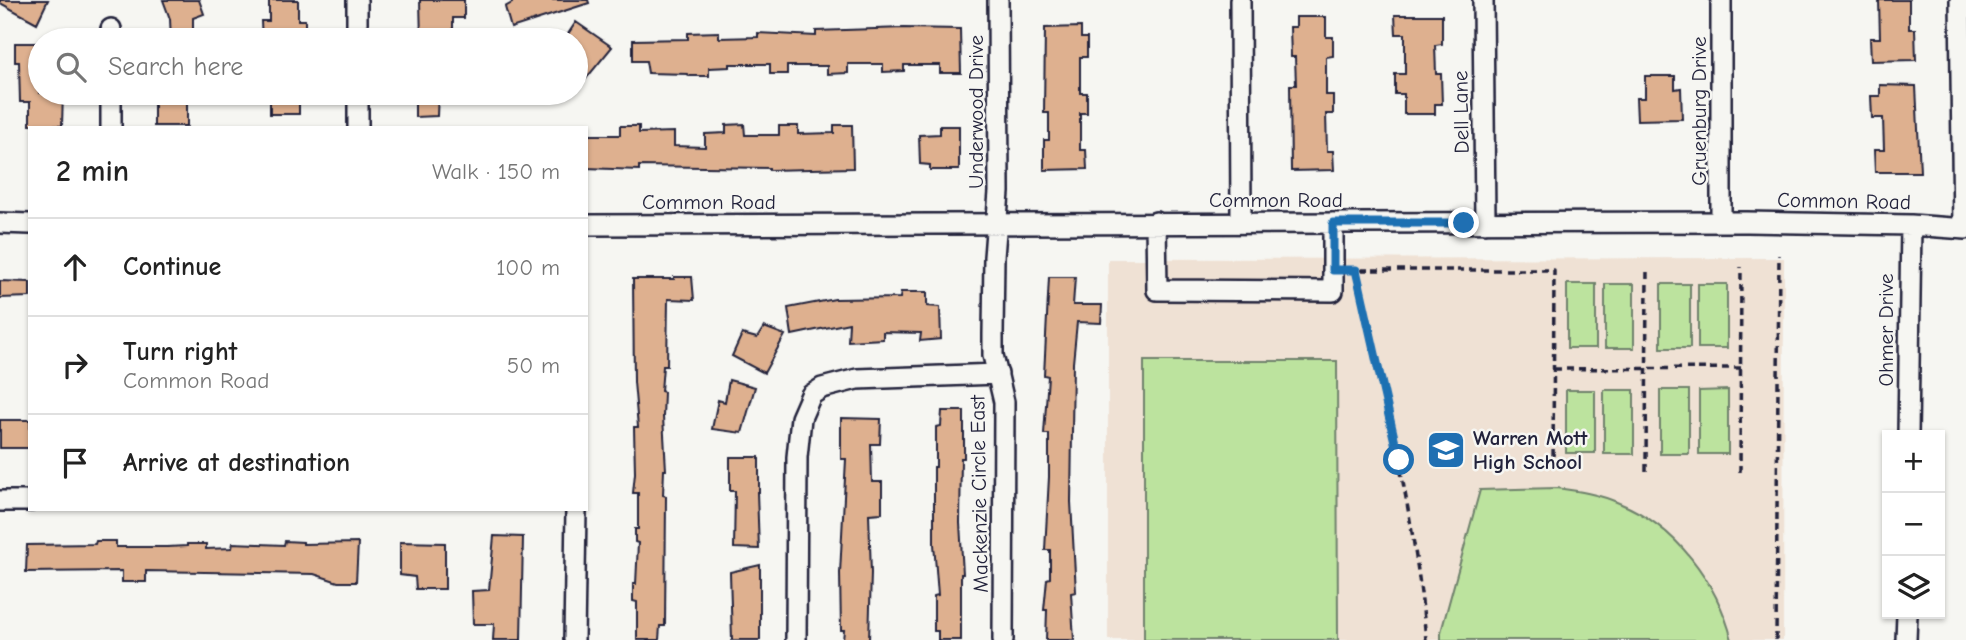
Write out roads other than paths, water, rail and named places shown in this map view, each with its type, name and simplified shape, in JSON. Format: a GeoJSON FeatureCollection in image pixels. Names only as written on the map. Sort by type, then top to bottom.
{"type":"FeatureCollection","features":[{"type":"Feature","properties":{"kind":"street"},"geometry":{"type":"LineString","coordinates":[[357,0],[358,28]]}},
{"type":"Feature","properties":{"kind":"street","name":"Underwood Drive"},"geometry":{"type":"LineString","coordinates":[[997,223],[998,0]]}},
{"type":"Feature","properties":{"kind":"street"},"geometry":{"type":"LineString","coordinates":[[1240,0],[1241,223]]}},
{"type":"Feature","properties":{"kind":"street","name":"Dell Lane"},"geometry":{"type":"LineString","coordinates":[[1482,0],[1485,223]]}},
{"type":"Feature","properties":{"kind":"street","name":"Gruenburg Drive"},"geometry":{"type":"LineString","coordinates":[[1721,0],[1721,222]]}},
{"type":"Feature","properties":{"kind":"street"},"geometry":{"type":"LineString","coordinates":[[1960,0],[1965,229]]}},
{"type":"Feature","properties":{"kind":"street"},"geometry":{"type":"LineString","coordinates":[[110,126],[111,105]]}},
{"type":"Feature","properties":{"kind":"street"},"geometry":{"type":"LineString","coordinates":[[358,105],[358,126]]}},
{"type":"Feature","properties":{"kind":"street"},"geometry":{"type":"LineString","coordinates":[[1157,222],[1157,290],[1333,291],[1333,223]]}},
{"type":"Feature","properties":{"kind":"street","name":"Common Road"},"geometry":{"type":"LineString","coordinates":[[588,225],[1721,222],[1911,225],[1965,229]]}},
{"type":"Feature","properties":{"kind":"street"},"geometry":{"type":"LineString","coordinates":[[0,223],[28,224]]}},
{"type":"Feature","properties":{"kind":"street","name":"Mackenzie Circle East"},"geometry":{"type":"LineString","coordinates":[[997,223],[993,355],[1004,402],[1003,640]]}},
{"type":"Feature","properties":{"kind":"street","name":"Ohmer Drive"},"geometry":{"type":"LineString","coordinates":[[1908,430],[1911,225]]}},
{"type":"Feature","properties":{"kind":"street"},"geometry":{"type":"LineString","coordinates":[[796,640],[797,457],[801,418],[811,395],[822,388],[857,379],[998,374]]}},
{"type":"Feature","properties":{"kind":"street"},"geometry":{"type":"LineString","coordinates":[[0,501],[28,501]]}},
{"type":"Feature","properties":{"kind":"street"},"geometry":{"type":"LineString","coordinates":[[574,640],[576,511]]}},
{"type":"Feature","properties":{"kind":"street"},"geometry":{"type":"LineString","coordinates":[[1906,619],[1906,640]]}},
{"type":"Feature","properties":{"kind":"place","name":"Warren Mott High School"},"geometry":{"type":"Point","coordinates":[1446,450]}}]}
